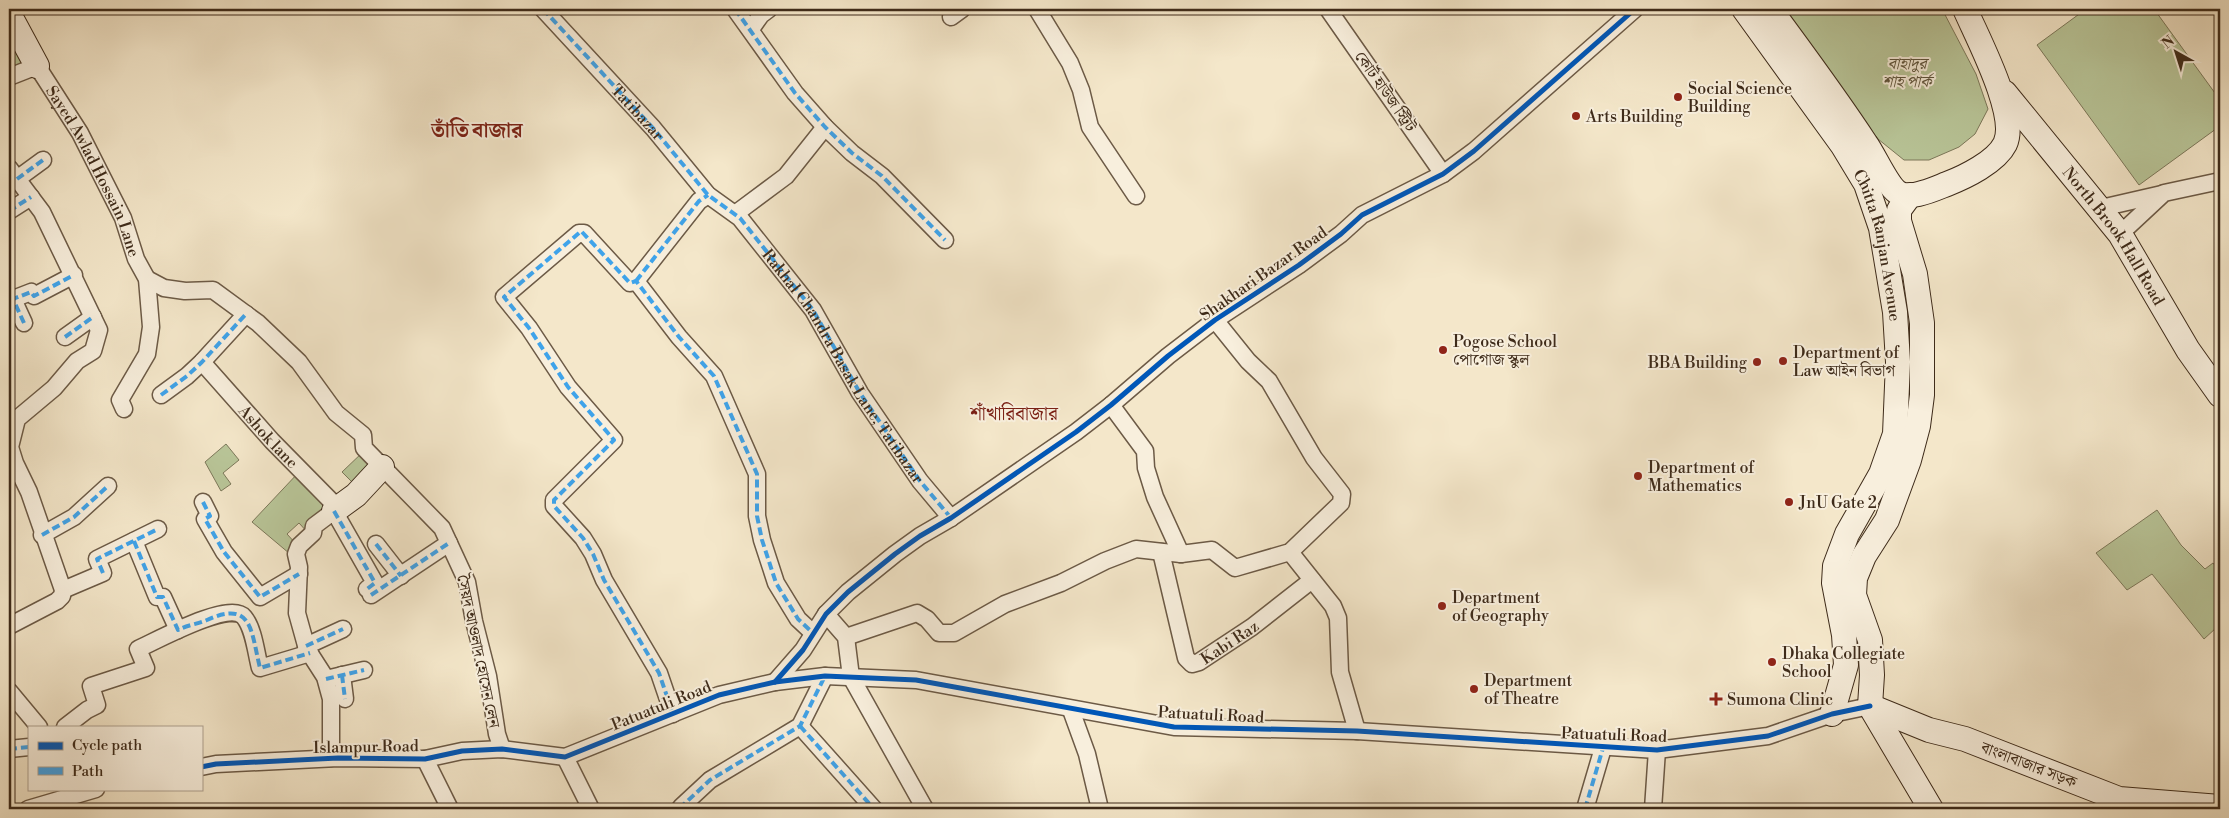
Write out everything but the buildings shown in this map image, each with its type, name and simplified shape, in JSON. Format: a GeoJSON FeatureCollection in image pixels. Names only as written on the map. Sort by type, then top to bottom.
{"type":"FeatureCollection","features":[{"type":"Feature","properties":{"kind":"main road","name":"Chitta Ranjan Avenue"},"geometry":{"type":"LineString","coordinates":[[1744,9],[1843,146],[1866,184],[1891,194]]}},
{"type":"Feature","properties":{"kind":"main road","name":"Chitta Ranjan Avenue"},"geometry":{"type":"LineString","coordinates":[[1770,9],[1842,107],[1881,167],[1898,210],[1899,221],[1914,274],[1922,323],[1922,395],[1918,426],[1909,460],[1887,520],[1864,556],[1855,578],[1854,595],[1870,640],[1872,675],[1870,706]]}},
{"type":"Feature","properties":{"kind":"main road"},"geometry":{"type":"LineString","coordinates":[[1891,194],[1966,176],[1987,162],[2005,144],[2009,122],[1997,84],[1965,9]]}},
{"type":"Feature","properties":{"kind":"main road"},"geometry":{"type":"LineString","coordinates":[[9,14],[37,66]]}},
{"type":"Feature","properties":{"kind":"main road","name":"North Brook Hall Road"},"geometry":{"type":"LineString","coordinates":[[1997,84],[2101,208],[2120,234],[2188,350],[2220,394]]}},
{"type":"Feature","properties":{"kind":"main road","name":"Chitta Ranjan Avenue"},"geometry":{"type":"LineString","coordinates":[[1832,714],[1846,665],[1844,635],[1835,591],[1835,566],[1847,534],[1887,460],[1895,434],[1898,362],[1895,312],[1881,228],[1891,194]]}},
{"type":"Feature","properties":{"kind":"main road"},"geometry":{"type":"LineString","coordinates":[[336,509],[356,494],[382,467]]}},
{"type":"Feature","properties":{"kind":"main road"},"geometry":{"type":"LineString","coordinates":[[1870,706],[1931,809]]}},
{"type":"Feature","properties":{"kind":"main road","name":"বাংলাবাজার সড়ক"},"geometry":{"type":"LineString","coordinates":[[1870,706],[1929,730],[1965,739],[2119,799],[2220,807]]}},
{"type":"Feature","properties":{"kind":"street","name":"Tatibazar"},"geometry":{"type":"LineString","coordinates":[[543,9],[653,128],[708,194],[735,214]]}},
{"type":"Feature","properties":{"kind":"street"},"geometry":{"type":"LineString","coordinates":[[736,9],[795,93],[852,153],[882,176],[945,240]]}},
{"type":"Feature","properties":{"kind":"street"},"geometry":{"type":"LineString","coordinates":[[751,28],[761,15],[769,9]]}},
{"type":"Feature","properties":{"kind":"street"},"geometry":{"type":"LineString","coordinates":[[1037,9],[1070,62],[1081,90],[1090,128],[1136,196]]}},
{"type":"Feature","properties":{"kind":"street","name":"কোর্ট হাউজ স্ট্রিট"},"geometry":{"type":"LineString","coordinates":[[1328,9],[1443,174]]}},
{"type":"Feature","properties":{"kind":"street","name":"Shakhari Bazar Road"},"geometry":{"type":"LineString","coordinates":[[775,682],[803,650],[826,614],[848,592],[895,554],[1076,432],[1215,320],[1299,265],[1341,234],[1362,215],[1443,174],[1474,151],[1635,9]]}},
{"type":"Feature","properties":{"kind":"street"},"geometry":{"type":"LineString","coordinates":[[9,77],[37,66]]}},
{"type":"Feature","properties":{"kind":"street","name":"Sayed Awlad Hossain Lane"},"geometry":{"type":"LineString","coordinates":[[37,66],[80,133],[123,218],[136,260],[147,279]]}},
{"type":"Feature","properties":{"kind":"street"},"geometry":{"type":"LineString","coordinates":[[735,214],[786,176],[826,127]]}},
{"type":"Feature","properties":{"kind":"street"},"geometry":{"type":"LineString","coordinates":[[9,626],[57,601],[62,596],[63,590],[42,535],[29,492],[15,463],[10,439],[17,419],[54,388],[77,361],[93,351],[100,330],[42,212],[13,174],[43,160]]}},
{"type":"Feature","properties":{"kind":"street"},"geometry":{"type":"LineString","coordinates":[[2101,208],[2220,181]]}},
{"type":"Feature","properties":{"kind":"street"},"geometry":{"type":"LineString","coordinates":[[2120,234],[2164,193]]}},
{"type":"Feature","properties":{"kind":"street"},"geometry":{"type":"LineString","coordinates":[[673,714],[659,673],[604,580],[593,554],[583,538],[554,506],[554,500],[614,440],[568,387],[529,328],[504,297],[582,232],[630,283],[636,281],[698,201],[708,194]]}},
{"type":"Feature","properties":{"kind":"street"},"geometry":{"type":"LineString","coordinates":[[9,211],[31,196]]}},
{"type":"Feature","properties":{"kind":"street","name":"Rakhal Chandra Basak Lane, Tatibazar"},"geometry":{"type":"LineString","coordinates":[[735,214],[813,310],[860,393],[920,482],[951,518]]}},
{"type":"Feature","properties":{"kind":"street"},"geometry":{"type":"LineString","coordinates":[[24,323],[13,299],[30,292],[34,296],[74,275]]}},
{"type":"Feature","properties":{"kind":"street"},"geometry":{"type":"LineString","coordinates":[[124,408],[120,400],[147,354],[149,347],[150,327],[147,279]]}},
{"type":"Feature","properties":{"kind":"street","name":"সৈয়দ আওলাদ হোসেন লেন"},"geometry":{"type":"LineString","coordinates":[[147,279],[164,288],[213,290],[258,323],[299,362],[336,413],[363,435],[364,448],[442,528],[467,582],[474,621],[488,676],[497,734],[502,749]]}},
{"type":"Feature","properties":{"kind":"street"},"geometry":{"type":"LineString","coordinates":[[636,281],[679,337],[714,376],[758,474],[757,516],[762,540],[776,583],[798,619],[813,633]]}},
{"type":"Feature","properties":{"kind":"street"},"geometry":{"type":"LineString","coordinates":[[161,395],[187,376],[202,362],[246,314]]}},
{"type":"Feature","properties":{"kind":"street"},"geometry":{"type":"LineString","coordinates":[[66,338],[93,318]]}},
{"type":"Feature","properties":{"kind":"street"},"geometry":{"type":"LineString","coordinates":[[846,637],[917,613],[927,619],[939,633],[954,633],[1005,604],[1061,583],[1105,561],[1136,549],[1181,554],[1212,550],[1235,568],[1290,552],[1341,503],[1342,494],[1314,458],[1268,382],[1248,361],[1215,320]]}},
{"type":"Feature","properties":{"kind":"street","name":"Ashok lane"},"geometry":{"type":"LineString","coordinates":[[202,362],[336,509],[375,583],[369,592],[401,576]]}},
{"type":"Feature","properties":{"kind":"street"},"geometry":{"type":"LineString","coordinates":[[1111,405],[1146,451],[1146,468],[1155,497],[1181,554]]}},
{"type":"Feature","properties":{"kind":"street"},"geometry":{"type":"LineString","coordinates":[[42,535],[66,523],[108,486]]}},
{"type":"Feature","properties":{"kind":"street"},"geometry":{"type":"LineString","coordinates":[[203,502],[210,516],[205,519],[217,541],[260,597],[298,574]]}},
{"type":"Feature","properties":{"kind":"street"},"geometry":{"type":"LineString","coordinates":[[331,758],[332,706],[326,679],[308,650],[297,612],[298,574],[296,554],[299,546],[313,533],[314,526],[336,509]]}},
{"type":"Feature","properties":{"kind":"street"},"geometry":{"type":"LineString","coordinates":[[63,590],[103,573],[97,558],[158,529]]}},
{"type":"Feature","properties":{"kind":"street"},"geometry":{"type":"LineString","coordinates":[[134,541],[157,597],[163,597],[178,630]]}},
{"type":"Feature","properties":{"kind":"street"},"geometry":{"type":"LineString","coordinates":[[376,544],[401,576],[449,543]]}},
{"type":"Feature","properties":{"kind":"street","name":"Kabi Raz"},"geometry":{"type":"LineString","coordinates":[[1161,552],[1186,658],[1192,664],[1199,662],[1252,627],[1312,580]]}},
{"type":"Feature","properties":{"kind":"street"},"geometry":{"type":"LineString","coordinates":[[1290,552],[1333,606],[1338,618],[1340,672],[1357,731]]}},
{"type":"Feature","properties":{"kind":"street"},"geometry":{"type":"LineString","coordinates":[[66,726],[96,705],[90,686],[146,668],[138,649],[219,613],[238,613],[244,617],[251,634],[260,668],[308,650],[343,629]]}},
{"type":"Feature","properties":{"kind":"street"},"geometry":{"type":"LineString","coordinates":[[826,614],[846,637],[851,677],[925,809]]}},
{"type":"Feature","properties":{"kind":"street"},"geometry":{"type":"LineString","coordinates":[[326,679],[364,670]]}},
{"type":"Feature","properties":{"kind":"street"},"geometry":{"type":"LineString","coordinates":[[342,675],[346,699]]}},
{"type":"Feature","properties":{"kind":"street"},"geometry":{"type":"LineString","coordinates":[[682,809],[681,807],[710,780],[800,726],[825,676]]}},
{"type":"Feature","properties":{"kind":"street","name":"Patuatuli Road"},"geometry":{"type":"LineString","coordinates":[[502,749],[565,757],[718,696],[775,682],[825,676],[916,680],[1071,710],[1174,727],[1357,731],[1657,750],[1768,736],[1832,714],[1870,706]]}},
{"type":"Feature","properties":{"kind":"street"},"geometry":{"type":"LineString","coordinates":[[9,691],[39,726]]}},
{"type":"Feature","properties":{"kind":"street"},"geometry":{"type":"LineString","coordinates":[[1071,710],[1087,754],[1100,809]]}},
{"type":"Feature","properties":{"kind":"street"},"geometry":{"type":"LineString","coordinates":[[800,726],[874,809]]}},
{"type":"Feature","properties":{"kind":"street"},"geometry":{"type":"LineString","coordinates":[[9,749],[28,747]]}},
{"type":"Feature","properties":{"kind":"street"},"geometry":{"type":"LineString","coordinates":[[1585,809],[1603,748]]}},
{"type":"Feature","properties":{"kind":"street","name":"Islampur Road"},"geometry":{"type":"LineString","coordinates":[[202,767],[216,764],[331,758],[425,759],[462,751],[502,749]]}},
{"type":"Feature","properties":{"kind":"street"},"geometry":{"type":"LineString","coordinates":[[1653,809],[1657,750]]}},
{"type":"Feature","properties":{"kind":"street"},"geometry":{"type":"LineString","coordinates":[[565,757],[591,809]]}},
{"type":"Feature","properties":{"kind":"street"},"geometry":{"type":"LineString","coordinates":[[425,759],[450,809]]}},
{"type":"Feature","properties":{"kind":"street"},"geometry":{"type":"LineString","coordinates":[[28,809],[65,794],[90,790]]}},
{"type":"Feature","properties":{"kind":"green space","name":"বাহাদুর শাহ পার্ক"},"geometry":{"type":"Polygon","coordinates":[[[1786,9],[1942,9],[1976,74],[1988,109],[1975,134],[1959,147],[1929,160],[1904,160],[1878,139],[1796,30],[1786,9]]]}},
{"type":"Feature","properties":{"kind":"green space"},"geometry":{"type":"Polygon","coordinates":[[[2086,9],[2154,9],[2220,100],[2220,126],[2139,185],[2037,45],[2086,9]]]}},
{"type":"Feature","properties":{"kind":"green space"},"geometry":{"type":"Polygon","coordinates":[[[9,32],[28,62],[9,71],[9,32]]]}},
{"type":"Feature","properties":{"kind":"green space"},"geometry":{"type":"Polygon","coordinates":[[[226,444],[239,460],[223,473],[231,484],[221,491],[205,462],[226,444]]]}},
{"type":"Feature","properties":{"kind":"green space"},"geometry":{"type":"Polygon","coordinates":[[[364,451],[378,465],[357,487],[342,472],[364,451]]]}},
{"type":"Feature","properties":{"kind":"green space"},"geometry":{"type":"Polygon","coordinates":[[[299,472],[335,508],[309,534],[299,523],[287,534],[297,545],[296,559],[252,522],[299,472]]]}},
{"type":"Feature","properties":{"kind":"green space"},"geometry":{"type":"Polygon","coordinates":[[[2157,510],[2181,545],[2205,569],[2213,563],[2220,572],[2220,633],[2216,628],[2204,639],[2152,574],[2127,590],[2096,553],[2157,510]]]}},
{"type":"Feature","properties":{"kind":"marked path"},"geometry":{"type":"LineString","coordinates":[[543,9],[653,128],[708,195],[740,218],[813,310],[860,393],[920,481],[951,518]]}},
{"type":"Feature","properties":{"kind":"marked path"},"geometry":{"type":"LineString","coordinates":[[735,9],[795,93],[825,127],[852,153],[882,176],[945,240]]}},
{"type":"Feature","properties":{"kind":"marked path"},"geometry":{"type":"LineString","coordinates":[[17,179],[43,160]]}},
{"type":"Feature","properties":{"kind":"marked path"},"geometry":{"type":"LineString","coordinates":[[636,281],[699,201],[708,195]]}},
{"type":"Feature","properties":{"kind":"marked path"},"geometry":{"type":"LineString","coordinates":[[9,211],[31,197]]}},
{"type":"Feature","properties":{"kind":"marked path"},"geometry":{"type":"LineString","coordinates":[[582,232],[630,283],[636,281],[679,337],[714,376],[757,474],[757,516],[762,540],[776,583],[798,619],[813,633]]}},
{"type":"Feature","properties":{"kind":"marked path"},"geometry":{"type":"LineString","coordinates":[[579,233],[504,297],[529,328],[568,387],[614,440],[554,500],[554,506],[583,538],[593,554],[604,580],[659,673],[673,714]]}},
{"type":"Feature","properties":{"kind":"marked path"},"geometry":{"type":"LineString","coordinates":[[24,323],[13,299],[31,292],[34,296],[74,275]]}},
{"type":"Feature","properties":{"kind":"marked path"},"geometry":{"type":"LineString","coordinates":[[161,395],[187,376],[202,362],[246,314]]}},
{"type":"Feature","properties":{"kind":"marked path"},"geometry":{"type":"LineString","coordinates":[[65,337],[93,317]]}},
{"type":"Feature","properties":{"kind":"marked path"},"geometry":{"type":"LineString","coordinates":[[9,431],[13,432]]}},
{"type":"Feature","properties":{"kind":"marked path"},"geometry":{"type":"LineString","coordinates":[[42,535],[74,517],[108,486]]}},
{"type":"Feature","properties":{"kind":"marked path"},"geometry":{"type":"LineString","coordinates":[[203,502],[210,516],[205,519],[224,552],[260,597],[299,574]]}},
{"type":"Feature","properties":{"kind":"marked path"},"geometry":{"type":"LineString","coordinates":[[334,511],[375,583],[367,589]]}},
{"type":"Feature","properties":{"kind":"marked path"},"geometry":{"type":"LineString","coordinates":[[103,573],[97,559],[158,529]]}},
{"type":"Feature","properties":{"kind":"marked path"},"geometry":{"type":"LineString","coordinates":[[134,541],[157,597],[163,597],[178,630],[222,615],[233,614],[242,616],[247,623],[251,631],[260,668],[310,653]]}},
{"type":"Feature","properties":{"kind":"marked path"},"geometry":{"type":"LineString","coordinates":[[371,595],[449,543]]}},
{"type":"Feature","properties":{"kind":"marked path"},"geometry":{"type":"LineString","coordinates":[[376,544],[401,576]]}},
{"type":"Feature","properties":{"kind":"marked path"},"geometry":{"type":"LineString","coordinates":[[306,646],[343,629]]}},
{"type":"Feature","properties":{"kind":"marked path"},"geometry":{"type":"LineString","coordinates":[[326,679],[364,670]]}},
{"type":"Feature","properties":{"kind":"marked path"},"geometry":{"type":"LineString","coordinates":[[342,675],[345,699]]}},
{"type":"Feature","properties":{"kind":"marked path"},"geometry":{"type":"LineString","coordinates":[[682,809],[681,807],[710,780],[800,726],[825,676]]}},
{"type":"Feature","properties":{"kind":"marked path"},"geometry":{"type":"LineString","coordinates":[[800,726],[874,809]]}},
{"type":"Feature","properties":{"kind":"marked path"},"geometry":{"type":"LineString","coordinates":[[9,749],[28,747]]}},
{"type":"Feature","properties":{"kind":"marked path"},"geometry":{"type":"LineString","coordinates":[[1585,809],[1603,748]]}},
{"type":"Feature","properties":{"kind":"cycle path"},"geometry":{"type":"LineString","coordinates":[[775,682],[803,650],[826,614],[848,592],[895,554],[1076,432],[1215,320],[1299,265],[1341,234],[1362,215],[1443,174],[1474,151],[1635,9]]}},
{"type":"Feature","properties":{"kind":"cycle path"},"geometry":{"type":"LineString","coordinates":[[202,767],[216,764],[338,758],[425,759],[462,751],[502,749],[565,757],[719,695],[775,682],[825,676],[916,680],[1174,727],[1357,731],[1657,750],[1768,736],[1832,714],[1870,706]]}},
{"type":"Feature","properties":{"kind":"place","name":"Social Science Building"},"geometry":{"type":"Point","coordinates":[1678,97]}},
{"type":"Feature","properties":{"kind":"place","name":"Arts Building"},"geometry":{"type":"Point","coordinates":[1576,116]}},
{"type":"Feature","properties":{"kind":"place","name":"Pogose School পোগোজ স্কুল"},"geometry":{"type":"Point","coordinates":[1443,350]}},
{"type":"Feature","properties":{"kind":"place","name":"Department of Law আইন বিভাগ"},"geometry":{"type":"Point","coordinates":[1783,361]}},
{"type":"Feature","properties":{"kind":"place","name":"BBA Building"},"geometry":{"type":"Point","coordinates":[1757,362]}},
{"type":"Feature","properties":{"kind":"place","name":"Department of Mathematics"},"geometry":{"type":"Point","coordinates":[1638,476]}},
{"type":"Feature","properties":{"kind":"place","name":"JnU Gate 2"},"geometry":{"type":"Point","coordinates":[1789,502]}},
{"type":"Feature","properties":{"kind":"place","name":"Department of Geography"},"geometry":{"type":"Point","coordinates":[1442,606]}},
{"type":"Feature","properties":{"kind":"place","name":"Dhaka Collegiate School"},"geometry":{"type":"Point","coordinates":[1772,662]}},
{"type":"Feature","properties":{"kind":"place","name":"Department of Theatre"},"geometry":{"type":"Point","coordinates":[1474,689]}},
{"type":"Feature","properties":{"kind":"place","name":"Sumona Clinic"},"geometry":{"type":"Point","coordinates":[1716,699]}},
{"type":"Feature","properties":{"kind":"district","name":"তাঁতি বাজার"},"geometry":{"type":"Point","coordinates":[477,130]}},
{"type":"Feature","properties":{"kind":"district","name":"শাঁখারিবাজার"},"geometry":{"type":"Point","coordinates":[1014,413]}}]}
